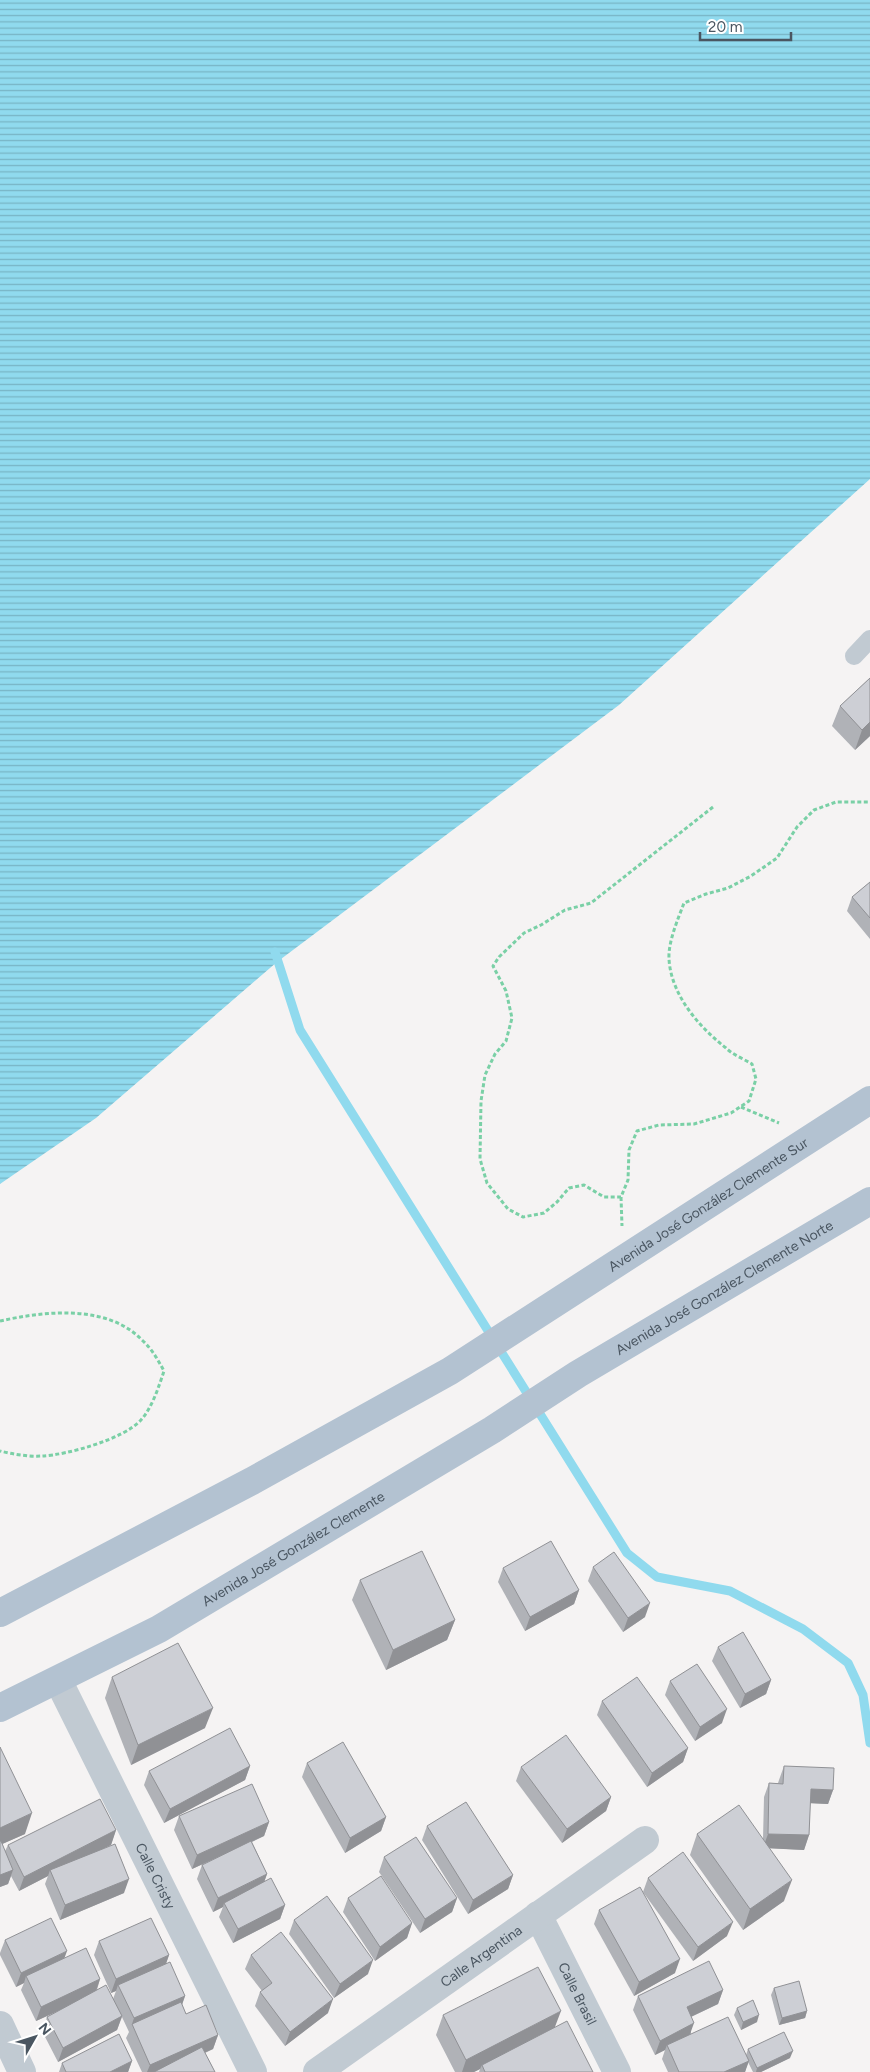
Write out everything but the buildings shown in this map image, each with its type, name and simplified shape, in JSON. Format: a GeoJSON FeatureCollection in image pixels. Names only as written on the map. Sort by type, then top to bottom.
{"type":"FeatureCollection","features":[{"type":"Feature","properties":{"kind":"main road","name":"Avenida José González Clemente Sur"},"geometry":{"type":"LineString","coordinates":[[0,1613],[252,1481],[450,1371],[870,1100]]}},
{"type":"Feature","properties":{"kind":"main road","name":"Avenida José González Clemente Norte"},"geometry":{"type":"LineString","coordinates":[[578,1374],[870,1201]]}},
{"type":"Feature","properties":{"kind":"main road","name":"Avenida José González Clemente"},"geometry":{"type":"LineString","coordinates":[[0,1708],[159,1629],[492,1430],[578,1374]]}},
{"type":"Feature","properties":{"kind":"street","name":"Calle Cristy"},"geometry":{"type":"LineString","coordinates":[[58,1680],[254,2072]]}},
{"type":"Feature","properties":{"kind":"street","name":"Calle Argentina"},"geometry":{"type":"LineString","coordinates":[[317,2072],[645,1840]]}},
{"type":"Feature","properties":{"kind":"street","name":"Calle Brasil"},"geometry":{"type":"LineString","coordinates":[[538,1915],[617,2072]]}},
{"type":"Feature","properties":{"kind":"street"},"geometry":{"type":"LineString","coordinates":[[0,2025],[22,2072]]}},
{"type":"Feature","properties":{"kind":"lane"},"geometry":{"type":"LineString","coordinates":[[854,656],[870,639]]}},
{"type":"Feature","properties":{"kind":"path"},"geometry":{"type":"LineString","coordinates":[[713,807],[591,903],[565,910],[524,933],[498,956],[493,966],[506,991],[512,1018],[506,1041],[495,1054],[485,1075],[480,1159],[487,1183],[508,1209],[522,1217],[544,1213],[569,1188],[584,1185],[604,1197],[620,1197],[628,1180],[629,1150],[637,1131],[659,1125],[694,1124],[731,1113],[749,1101],[756,1079],[752,1064],[726,1049],[695,1017],[675,987],[669,958],[675,927],[684,903],[728,888],[751,876],[777,858],[797,827],[814,810],[836,802],[870,802]]}},
{"type":"Feature","properties":{"kind":"path"},"geometry":{"type":"LineString","coordinates":[[740,1107],[812,1137]]}},
{"type":"Feature","properties":{"kind":"path"},"geometry":{"type":"LineString","coordinates":[[0,1321],[39,1315],[85,1314],[115,1321],[142,1338],[164,1371],[158,1390],[141,1420],[115,1438],[82,1449],[42,1456],[0,1451]]}},
{"type":"Feature","properties":{"kind":"water"},"geometry":{"type":"Polygon","coordinates":[[[0,0],[870,0],[870,479],[619,705],[277,962],[96,1118],[0,1184],[0,0]]]}},
{"type":"Feature","properties":{"kind":"waterway"},"geometry":{"type":"LineString","coordinates":[[275,952],[300,1030],[627,1553],[657,1577],[730,1591],[803,1629],[848,1663],[863,1695],[870,1743]]}}]}
